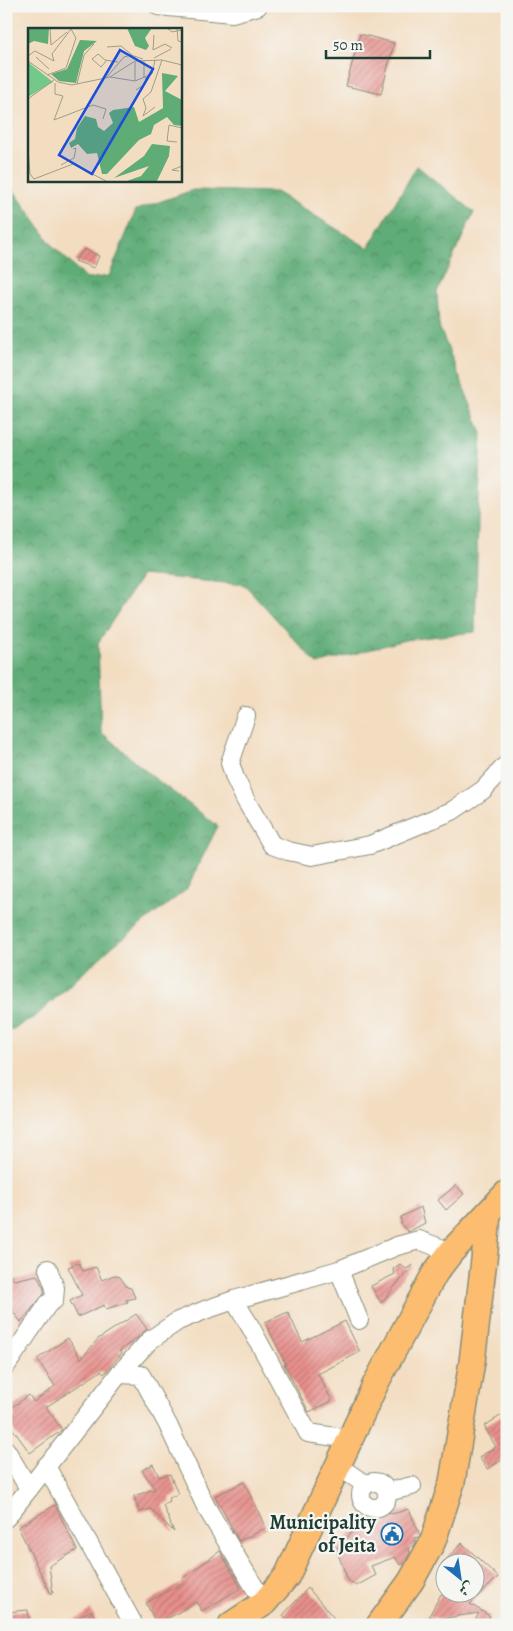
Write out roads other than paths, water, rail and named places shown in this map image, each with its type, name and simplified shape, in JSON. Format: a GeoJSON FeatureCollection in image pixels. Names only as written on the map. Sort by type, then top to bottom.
{"type":"FeatureCollection","features":[{"type":"Feature","properties":{"kind":"highway"},"geometry":{"type":"LineString","coordinates":[[231,1625],[264,1603],[287,1576],[376,1383],[435,1273],[451,1252],[507,1193]]}},
{"type":"Feature","properties":{"kind":"highway"},"geometry":{"type":"LineString","coordinates":[[379,1625],[412,1581],[433,1541],[452,1482],[472,1362],[488,1213]]}},
{"type":"Feature","properties":{"kind":"highway"},"geometry":{"type":"LineString","coordinates":[[451,1252],[466,1252],[472,1256],[483,1271]]}},
{"type":"Feature","properties":{"kind":"street"},"geometry":{"type":"LineString","coordinates":[[158,6],[232,14],[258,6]]}},
{"type":"Feature","properties":{"kind":"street"},"geometry":{"type":"LineString","coordinates":[[246,716],[230,763],[235,778],[272,845],[288,851],[312,856],[370,845],[452,811],[483,790],[507,764]]}},
{"type":"Feature","properties":{"kind":"street"},"geometry":{"type":"LineString","coordinates":[[6,1518],[119,1374],[150,1340],[178,1321],[234,1300],[339,1270],[397,1246],[419,1240],[451,1252]]}},
{"type":"Feature","properties":{"kind":"street"},"geometry":{"type":"LineString","coordinates":[[6,1366],[48,1304],[54,1300],[54,1281],[48,1269]]}},
{"type":"Feature","properties":{"kind":"street"},"geometry":{"type":"LineString","coordinates":[[339,1270],[359,1320]]}},
{"type":"Feature","properties":{"kind":"street"},"geometry":{"type":"LineString","coordinates":[[234,1300],[308,1433],[350,1439]]}},
{"type":"Feature","properties":{"kind":"street"},"geometry":{"type":"LineString","coordinates":[[119,1374],[141,1375],[168,1425],[206,1507],[264,1603]]}},
{"type":"Feature","properties":{"kind":"street"},"geometry":{"type":"LineString","coordinates":[[6,1450],[29,1489]]}},
{"type":"Feature","properties":{"kind":"street"},"geometry":{"type":"LineString","coordinates":[[46,1466],[134,1625]]}},
{"type":"Feature","properties":{"kind":"street"},"geometry":{"type":"LineString","coordinates":[[338,1466],[366,1485],[376,1482],[381,1484],[387,1492],[412,1486]]}},
{"type":"Feature","properties":{"kind":"place","name":"Municipality of Jeita"},"geometry":{"type":"Point","coordinates":[392,1534]}}]}
